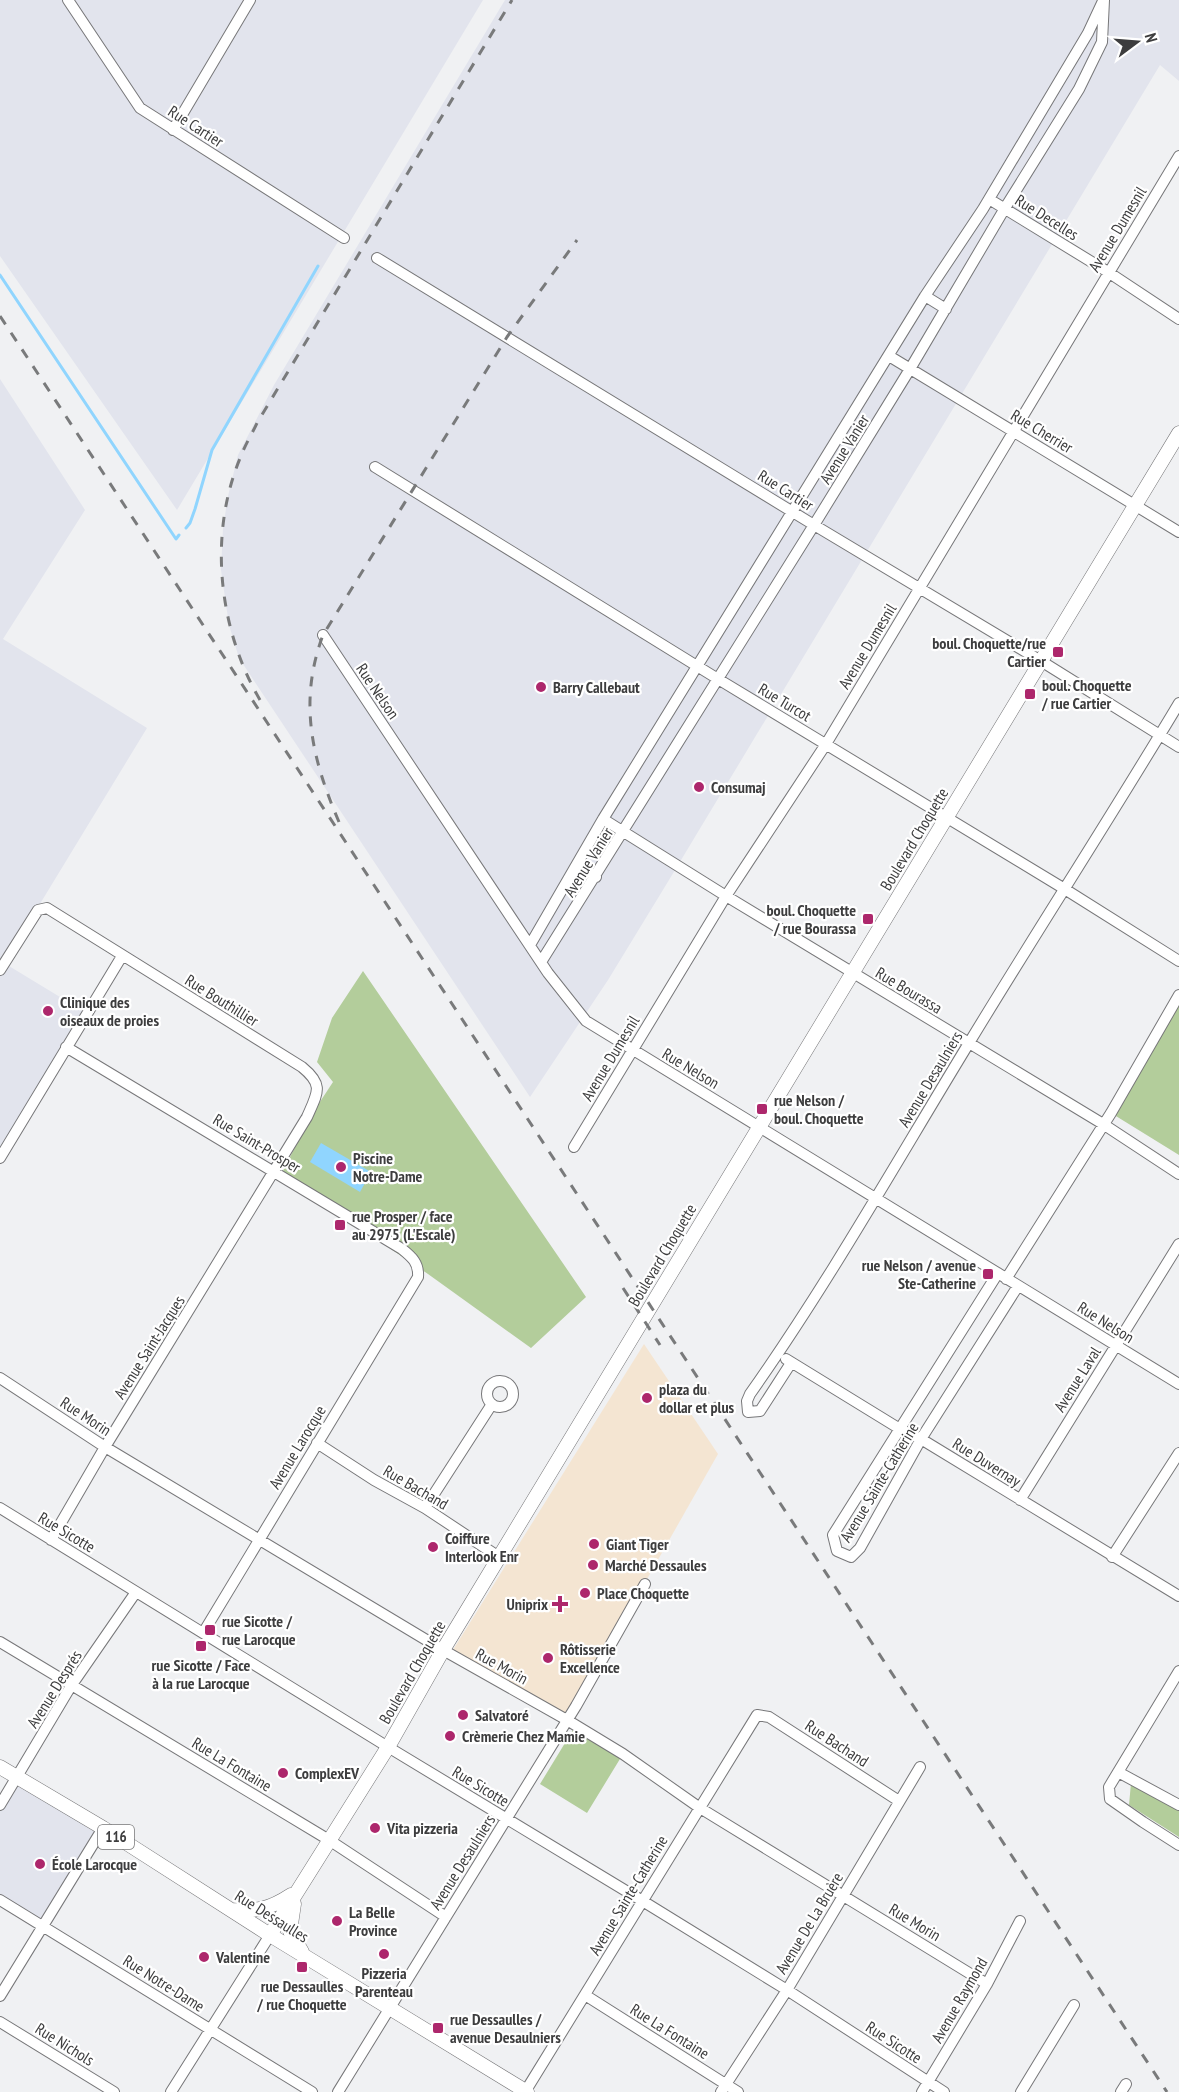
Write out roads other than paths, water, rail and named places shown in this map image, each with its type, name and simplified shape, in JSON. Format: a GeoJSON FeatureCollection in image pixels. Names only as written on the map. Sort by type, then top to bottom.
{"type":"FeatureCollection","features":[{"type":"Feature","properties":{"kind":"main road","name":"Boulevard Choquette"},"geometry":{"type":"LineString","coordinates":[[270,1935],[388,1747],[443,1650],[1179,433]]}},
{"type":"Feature","properties":{"kind":"main road","name":"Rue Dessaulles"},"geometry":{"type":"LineString","coordinates":[[0,1767],[103,1828],[270,1935],[526,2092]]}},
{"type":"Feature","properties":{"kind":"main road"},"geometry":{"type":"LineString","coordinates":[[231,1910],[259,1911],[278,1904],[296,1893]]}},
{"type":"Feature","properties":{"kind":"main road"},"geometry":{"type":"LineString","coordinates":[[296,1893],[289,1924],[290,1931],[298,1948],[307,1958]]}},
{"type":"Feature","properties":{"kind":"street","name":"Rue Cartier"},"geometry":{"type":"LineString","coordinates":[[68,0],[140,108],[344,238]]}},
{"type":"Feature","properties":{"kind":"street"},"geometry":{"type":"LineString","coordinates":[[173,130],[250,0]]}},
{"type":"Feature","properties":{"kind":"street","name":"Avenue Vanier"},"geometry":{"type":"LineString","coordinates":[[530,945],[603,819],[699,667],[925,296],[989,199],[1088,33],[1104,0]]}},
{"type":"Feature","properties":{"kind":"street","name":"Avenue Vanier"},"geometry":{"type":"LineString","coordinates":[[541,962],[814,525],[1079,89],[1102,42],[1104,0]]}},
{"type":"Feature","properties":{"kind":"street"},"geometry":{"type":"LineString","coordinates":[[1030,131],[1045,143]]}},
{"type":"Feature","properties":{"kind":"street","name":"Avenue Dumesnil"},"geometry":{"type":"LineString","coordinates":[[574,1147],[726,896],[826,744],[1179,156]]}},
{"type":"Feature","properties":{"kind":"street","name":"Rue Decelles"},"geometry":{"type":"LineString","coordinates":[[989,199],[1108,272],[1179,319]]}},
{"type":"Feature","properties":{"kind":"street","name":"Rue Cartier"},"geometry":{"type":"LineString","coordinates":[[377,258],[1179,747]]}},
{"type":"Feature","properties":{"kind":"street"},"geometry":{"type":"LineString","coordinates":[[925,296],[945,309]]}},
{"type":"Feature","properties":{"kind":"street","name":"Rue Cherrier"},"geometry":{"type":"LineString","coordinates":[[889,356],[1179,532]]}},
{"type":"Feature","properties":{"kind":"street","name":"Rue Turcot"},"geometry":{"type":"LineString","coordinates":[[375,467],[1179,961]]}},
{"type":"Feature","properties":{"kind":"street","name":"Rue Nelson"},"geometry":{"type":"LineString","coordinates":[[323,635],[541,962],[586,1021],[1179,1384]]}},
{"type":"Feature","properties":{"kind":"street","name":"Avenue Desaulniers"},"geometry":{"type":"LineString","coordinates":[[791,1363],[760,1411],[748,1412],[747,1401],[750,1394],[778,1354],[875,1198],[1063,888],[1179,703]]}},
{"type":"Feature","properties":{"kind":"street","name":"Rue Bourassa"},"geometry":{"type":"LineString","coordinates":[[603,819],[1103,1124],[1179,1173]]}},
{"type":"Feature","properties":{"kind":"street"},"geometry":{"type":"LineString","coordinates":[[577,864],[596,877]]}},
{"type":"Feature","properties":{"kind":"street","name":"Rue Bouthillier"},"geometry":{"type":"LineString","coordinates":[[0,970],[38,910],[46,908],[302,1066],[315,1078],[318,1092],[307,1116],[274,1171]]}},
{"type":"Feature","properties":{"kind":"street"},"geometry":{"type":"LineString","coordinates":[[0,1158],[122,956]]}},
{"type":"Feature","properties":{"kind":"street","name":"Avenue Sainte-Catherine"},"geometry":{"type":"LineString","coordinates":[[1018,1286],[921,1439],[860,1548],[851,1557],[837,1551],[833,1535],[900,1429],[1103,1124],[1179,995]]}},
{"type":"Feature","properties":{"kind":"street","name":"Rue Saint-Prosper"},"geometry":{"type":"LineString","coordinates":[[66,1047],[402,1249],[414,1259],[419,1271],[418,1277]]}},
{"type":"Feature","properties":{"kind":"street","name":"Avenue Saint-Jacques"},"geometry":{"type":"LineString","coordinates":[[51,1540],[105,1447],[274,1171]]}},
{"type":"Feature","properties":{"kind":"street","name":"Avenue Laval"},"geometry":{"type":"LineString","coordinates":[[1020,1500],[1179,1244]]}},
{"type":"Feature","properties":{"kind":"street","name":"Avenue Larocque"},"geometry":{"type":"LineString","coordinates":[[203,1633],[418,1277]]}},
{"type":"Feature","properties":{"kind":"street","name":"Rue Duvernay"},"geometry":{"type":"LineString","coordinates":[[778,1354],[1179,1596]]}},
{"type":"Feature","properties":{"kind":"street","name":"Rue Morin"},"geometry":{"type":"LineString","coordinates":[[0,1378],[105,1447],[443,1650],[623,1754],[700,1808],[987,1984]]}},
{"type":"Feature","properties":{"kind":"street"},"geometry":{"type":"LineString","coordinates":[[425,1508],[492,1404]]}},
{"type":"Feature","properties":{"kind":"street","name":"Rue Bachand"},"geometry":{"type":"LineString","coordinates":[[317,1443],[374,1480],[425,1508],[500,1557]]}},
{"type":"Feature","properties":{"kind":"street"},"geometry":{"type":"LineString","coordinates":[[1112,1557],[1179,1453]]}},
{"type":"Feature","properties":{"kind":"street","name":"Rue Sicotte"},"geometry":{"type":"LineString","coordinates":[[0,1508],[787,1990],[944,2092]]}},
{"type":"Feature","properties":{"kind":"street","name":"Avenue Desaulniers"},"geometry":{"type":"LineString","coordinates":[[338,2092],[567,1720],[645,1584]]}},
{"type":"Feature","properties":{"kind":"street","name":"Avenue Després"},"geometry":{"type":"LineString","coordinates":[[0,1805],[71,1686],[136,1592]]}},
{"type":"Feature","properties":{"kind":"street","name":"Rue La Fontaine"},"geometry":{"type":"LineString","coordinates":[[0,1642],[329,1840],[446,1917]]}},
{"type":"Feature","properties":{"kind":"street"},"geometry":{"type":"LineString","coordinates":[[1179,1671],[1109,1787],[1110,1799],[1179,1845]]}},
{"type":"Feature","properties":{"kind":"street","name":"Avenue Sainte-Catherine"},"geometry":{"type":"LineString","coordinates":[[526,2092],[641,1900],[757,1715]]}},
{"type":"Feature","properties":{"kind":"street","name":"Rue Bachand"},"geometry":{"type":"LineString","coordinates":[[757,1715],[770,1717],[899,1801]]}},
{"type":"Feature","properties":{"kind":"street","name":"Avenue De La Bruère"},"geometry":{"type":"LineString","coordinates":[[723,2088],[787,1990],[920,1767]]}},
{"type":"Feature","properties":{"kind":"street"},"geometry":{"type":"LineString","coordinates":[[1118,1772],[1179,1805]]}},
{"type":"Feature","properties":{"kind":"street"},"geometry":{"type":"LineString","coordinates":[[0,1996],[103,1828]]}},
{"type":"Feature","properties":{"kind":"street","name":"Rue Notre-Dame"},"geometry":{"type":"LineString","coordinates":[[0,1900],[312,2092]]}},
{"type":"Feature","properties":{"kind":"street","name":"Avenue Raymond"},"geometry":{"type":"LineString","coordinates":[[922,2092],[987,1984],[1020,1921]]}},
{"type":"Feature","properties":{"kind":"street","name":"Boulevard Choquette"},"geometry":{"type":"LineString","coordinates":[[171,2092],[270,1935]]}},
{"type":"Feature","properties":{"kind":"street","name":"Rue La Fontaine"},"geometry":{"type":"LineString","coordinates":[[585,1995],[723,2088],[738,2092]]}},
{"type":"Feature","properties":{"kind":"street"},"geometry":{"type":"LineString","coordinates":[[1021,2092],[1074,2005]]}},
{"type":"Feature","properties":{"kind":"street","name":"Rue Nichols"},"geometry":{"type":"LineString","coordinates":[[0,2022],[114,2092]]}},
{"type":"Feature","properties":{"kind":"water","name":"Piscine Notre-Dame"},"geometry":{"type":"Polygon","coordinates":[[[321,1143],[371,1172],[360,1192],[310,1162],[321,1143]]]}},
{"type":"Feature","properties":{"kind":"waterway"},"geometry":{"type":"LineString","coordinates":[[186,528],[195,509],[212,450],[318,266]]}},
{"type":"Feature","properties":{"kind":"waterway"},"geometry":{"type":"LineString","coordinates":[[0,275],[176,539],[179,535]]}},
{"type":"Feature","properties":{"kind":"railway"},"geometry":{"type":"LineString","coordinates":[[260,700],[235,642],[222,580],[221,548],[224,516],[241,456],[257,423],[512,0]]}},
{"type":"Feature","properties":{"kind":"railway"},"geometry":{"type":"LineString","coordinates":[[339,822],[315,753],[310,707],[315,660],[323,635],[507,337],[577,240]]}},
{"type":"Feature","properties":{"kind":"railway"},"geometry":{"type":"LineString","coordinates":[[0,316],[1167,2092]]}},
{"type":"Feature","properties":{"kind":"railway"},"geometry":{"type":"LineString","coordinates":[[623,1288],[660,1345]]}},
{"type":"Feature","properties":{"kind":"place","name":"boul. Choquette/rue Cartier"},"geometry":{"type":"Point","coordinates":[1058,652]}},
{"type":"Feature","properties":{"kind":"place","name":"Barry Callebaut"},"geometry":{"type":"Point","coordinates":[541,687]}},
{"type":"Feature","properties":{"kind":"place","name":"boul. Choquette / rue Cartier"},"geometry":{"type":"Point","coordinates":[1030,694]}},
{"type":"Feature","properties":{"kind":"place","name":"Consumaj"},"geometry":{"type":"Point","coordinates":[699,787]}},
{"type":"Feature","properties":{"kind":"place","name":"boul. Choquette / rue Bourassa"},"geometry":{"type":"Point","coordinates":[868,919]}},
{"type":"Feature","properties":{"kind":"place","name":"Clinique des oiseaux de proies"},"geometry":{"type":"Point","coordinates":[48,1011]}},
{"type":"Feature","properties":{"kind":"place","name":"rue Nelson / boul. Choquette"},"geometry":{"type":"Point","coordinates":[762,1109]}},
{"type":"Feature","properties":{"kind":"place","name":"Piscine Notre-Dame"},"geometry":{"type":"Point","coordinates":[341,1167]}},
{"type":"Feature","properties":{"kind":"place","name":"rue Prosper / face au 2975 (L'Escale)"},"geometry":{"type":"Point","coordinates":[340,1225]}},
{"type":"Feature","properties":{"kind":"place","name":"rue Nelson / avenue Ste-Catherine"},"geometry":{"type":"Point","coordinates":[988,1274]}},
{"type":"Feature","properties":{"kind":"place","name":"plaza du dollar et plus"},"geometry":{"type":"Point","coordinates":[647,1398]}},
{"type":"Feature","properties":{"kind":"place","name":"Giant Tiger"},"geometry":{"type":"Point","coordinates":[594,1544]}},
{"type":"Feature","properties":{"kind":"place","name":"Coiffure Interlook Enr"},"geometry":{"type":"Point","coordinates":[433,1547]}},
{"type":"Feature","properties":{"kind":"place","name":"Marché Dessaules"},"geometry":{"type":"Point","coordinates":[593,1565]}},
{"type":"Feature","properties":{"kind":"place","name":"Place Choquette"},"geometry":{"type":"Point","coordinates":[585,1593]}},
{"type":"Feature","properties":{"kind":"place","name":"Uniprix"},"geometry":{"type":"Point","coordinates":[560,1604]}},
{"type":"Feature","properties":{"kind":"place","name":"rue Sicotte / rue Larocque"},"geometry":{"type":"Point","coordinates":[210,1630]}},
{"type":"Feature","properties":{"kind":"place","name":"rue Sicotte / Face à la rue Larocque"},"geometry":{"type":"Point","coordinates":[201,1646]}},
{"type":"Feature","properties":{"kind":"place","name":"Rôtisserie Excellence"},"geometry":{"type":"Point","coordinates":[548,1658]}},
{"type":"Feature","properties":{"kind":"place","name":"Salvatoré"},"geometry":{"type":"Point","coordinates":[463,1715]}},
{"type":"Feature","properties":{"kind":"place","name":"Crèmerie Chez Mamie"},"geometry":{"type":"Point","coordinates":[450,1736]}},
{"type":"Feature","properties":{"kind":"place","name":"ComplexEV"},"geometry":{"type":"Point","coordinates":[283,1773]}},
{"type":"Feature","properties":{"kind":"place","name":"Vita pizzeria"},"geometry":{"type":"Point","coordinates":[375,1828]}},
{"type":"Feature","properties":{"kind":"place","name":"École Larocque"},"geometry":{"type":"Point","coordinates":[40,1864]}},
{"type":"Feature","properties":{"kind":"place","name":"La Belle Province"},"geometry":{"type":"Point","coordinates":[337,1921]}},
{"type":"Feature","properties":{"kind":"place","name":"Pizzeria Parenteau"},"geometry":{"type":"Point","coordinates":[384,1954]}},
{"type":"Feature","properties":{"kind":"place","name":"Valentine"},"geometry":{"type":"Point","coordinates":[204,1957]}},
{"type":"Feature","properties":{"kind":"place","name":"rue Dessaulles / rue Choquette"},"geometry":{"type":"Point","coordinates":[302,1967]}},
{"type":"Feature","properties":{"kind":"place","name":"rue Dessaulles / avenue Desaulniers"},"geometry":{"type":"Point","coordinates":[438,2028]}}]}
